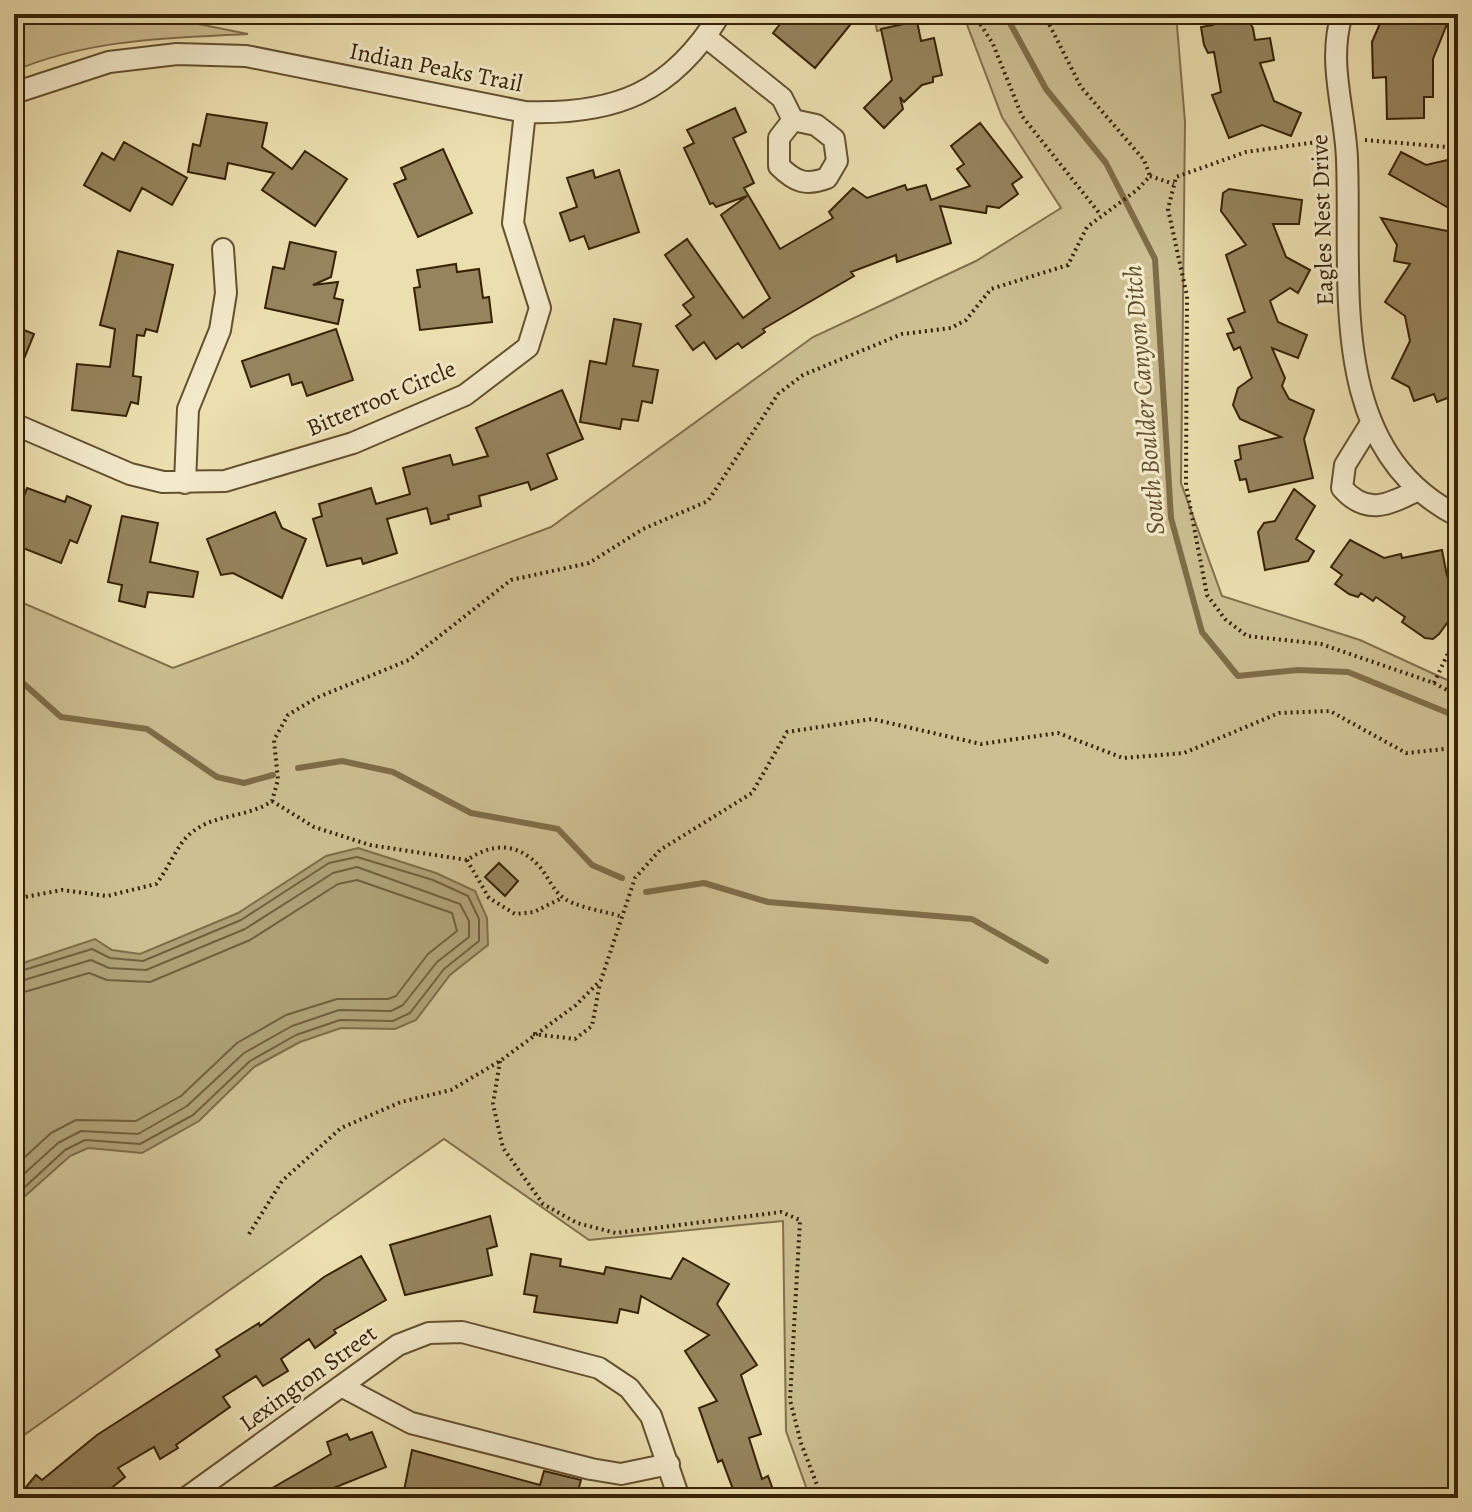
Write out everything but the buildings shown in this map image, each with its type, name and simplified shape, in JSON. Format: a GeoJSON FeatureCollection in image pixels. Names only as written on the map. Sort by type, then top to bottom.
{"type":"FeatureCollection","features":[{"type":"Feature","properties":{"kind":"street","name":"Indian Peaks Trail"},"geometry":{"type":"LineString","coordinates":[[14,93],[109,62],[177,54],[246,56],[525,112],[570,114],[615,105],[656,87],[686,61],[720,14]]}},
{"type":"Feature","properties":{"kind":"street","name":"Eagles Nest Drive"},"geometry":{"type":"LineString","coordinates":[[1342,14],[1336,33],[1334,70],[1346,138],[1352,360],[1371,423],[1386,453],[1416,491],[1458,516]]}},
{"type":"Feature","properties":{"kind":"street"},"geometry":{"type":"LineString","coordinates":[[706,37],[782,98],[793,120]]}},
{"type":"Feature","properties":{"kind":"street","name":"Bitterroot Circle"},"geometry":{"type":"LineString","coordinates":[[14,424],[130,474],[185,483],[225,481],[353,443],[465,395],[528,347],[540,308],[513,223],[525,112]]}},
{"type":"Feature","properties":{"kind":"street"},"geometry":{"type":"LineString","coordinates":[[185,483],[188,409],[220,330],[226,293],[223,249]]}},
{"type":"Feature","properties":{"kind":"street"},"geometry":{"type":"LineString","coordinates":[[1371,423],[1345,465],[1342,488],[1356,503],[1369,506],[1416,491]]}},
{"type":"Feature","properties":{"kind":"street","name":"Lexington Street"},"geometry":{"type":"LineString","coordinates":[[186,1498],[398,1345],[429,1333],[462,1332],[599,1368],[629,1388],[651,1416],[679,1498]]}},
{"type":"Feature","properties":{"kind":"street"},"geometry":{"type":"LineString","coordinates":[[341,1386],[411,1423],[579,1466],[621,1474],[669,1464]]}},
{"type":"Feature","properties":{"kind":"path"},"geometry":{"type":"LineString","coordinates":[[974,14],[987,33],[1022,116],[1100,214]]}},
{"type":"Feature","properties":{"kind":"path"},"geometry":{"type":"LineString","coordinates":[[1044,14],[1081,87],[1144,160],[1150,176],[1174,185]]}},
{"type":"Feature","properties":{"kind":"path"},"geometry":{"type":"LineString","coordinates":[[1458,148],[1346,138],[1246,152],[1176,177],[1168,209],[1187,296],[1186,485],[1207,595],[1225,619],[1247,636],[1321,644],[1434,683],[1458,696]]}},
{"type":"Feature","properties":{"kind":"path"},"geometry":{"type":"LineString","coordinates":[[14,899],[62,890],[107,896],[156,884],[189,834],[215,819],[262,808],[272,801],[278,780],[274,740],[288,715],[316,698],[409,660],[511,580],[589,563],[643,529],[708,501],[778,394],[803,375],[902,334],[951,328],[966,320],[991,289],[1068,265],[1087,227],[1100,214],[1137,190],[1150,176]]}},
{"type":"Feature","properties":{"kind":"path"},"geometry":{"type":"LineString","coordinates":[[1434,683],[1458,632]]}},
{"type":"Feature","properties":{"kind":"path"},"geometry":{"type":"LineString","coordinates":[[533,1034],[575,1039],[592,1026],[601,980],[635,878],[660,850],[752,793],[787,732],[872,719],[981,744],[1058,733],[1123,758],[1184,753],[1279,713],[1330,711],[1406,753],[1458,750]]}},
{"type":"Feature","properties":{"kind":"path"},"geometry":{"type":"LineString","coordinates":[[272,801],[314,827],[370,845],[467,860],[485,848],[505,846],[525,854],[539,866],[562,898],[620,916]]}},
{"type":"Feature","properties":{"kind":"path"},"geometry":{"type":"LineString","coordinates":[[467,860],[489,898],[515,914],[534,912],[562,898]]}},
{"type":"Feature","properties":{"kind":"path"},"geometry":{"type":"LineString","coordinates":[[249,1234],[282,1181],[341,1128],[401,1102],[451,1090],[500,1061],[576,1005],[601,980]]}},
{"type":"Feature","properties":{"kind":"path"},"geometry":{"type":"LineString","coordinates":[[500,1061],[493,1104],[503,1148],[543,1204],[577,1223],[616,1233],[781,1212],[800,1220],[790,1400],[801,1443],[822,1498]]}},
{"type":"Feature","properties":{"kind":"shaded area"},"geometry":{"type":"Polygon","coordinates":[[[14,14],[149,14],[248,34],[100,46],[42,60],[14,71],[14,14]]]}},
{"type":"Feature","properties":{"kind":"shaded area"},"geometry":{"type":"Polygon","coordinates":[[[874,14],[950,14],[877,31],[874,14]]]}},
{"type":"Feature","properties":{"kind":"shaded area"},"geometry":{"type":"Polygon","coordinates":[[[963,14],[1176,14],[1185,122],[1181,483],[1222,596],[1360,640],[1458,685],[1458,1498],[810,1498],[786,1431],[783,1221],[589,1240],[444,1139],[14,1442],[14,599],[173,668],[551,527],[813,337],[976,261],[1061,208],[1002,117],[963,14]]]}},
{"type":"Feature","properties":{"kind":"water"},"geometry":{"type":"Polygon","coordinates":[[[358,848],[436,873],[475,891],[487,918],[488,945],[450,975],[416,1020],[395,1029],[341,1028],[300,1042],[254,1067],[199,1121],[142,1153],[88,1148],[70,1156],[14,1206],[14,966],[95,939],[112,950],[140,954],[238,913],[326,856],[358,848]]]}},
{"type":"Feature","properties":{"kind":"waterway","name":"South Boulder Canyon Ditch"},"geometry":{"type":"LineString","coordinates":[[1005,14],[1046,89],[1106,163],[1155,259],[1171,518],[1202,632],[1238,676],[1298,670],[1348,672],[1458,717]]}},
{"type":"Feature","properties":{"kind":"waterway"},"geometry":{"type":"LineString","coordinates":[[14,675],[61,717],[147,729],[217,777],[244,783],[273,775]]}},
{"type":"Feature","properties":{"kind":"waterway"},"geometry":{"type":"LineString","coordinates":[[298,768],[342,761],[393,772],[471,813],[558,829],[592,865],[622,878]]}},
{"type":"Feature","properties":{"kind":"waterway"},"geometry":{"type":"LineString","coordinates":[[646,892],[704,883],[768,902],[972,919],[1046,961]]}}]}
